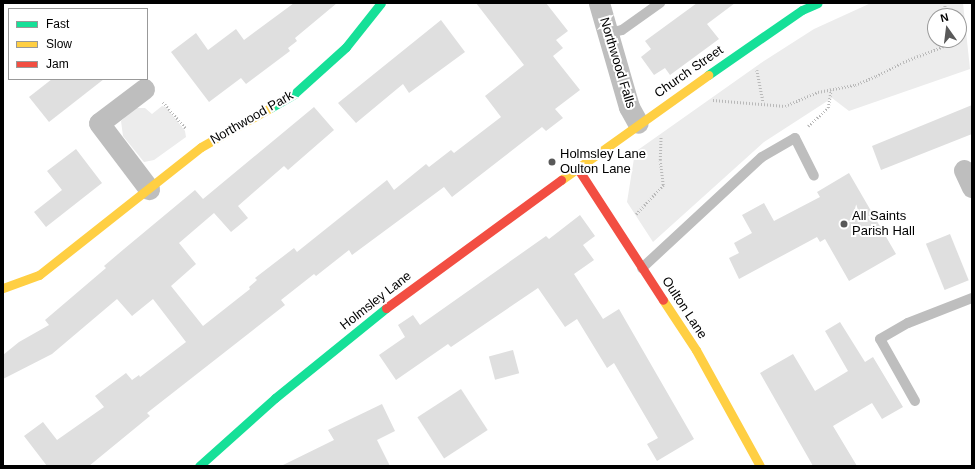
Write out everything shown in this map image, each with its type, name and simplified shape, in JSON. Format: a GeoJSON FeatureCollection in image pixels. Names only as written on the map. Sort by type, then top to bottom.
{"type":"FeatureCollection","features":[{"type":"Feature","properties":{"kind":"street","name":"Northwood Park"},"geometry":{"type":"LineString","coordinates":[[3,288],[39,275],[149,190],[201,147],[294,94],[346,47],[381,3]]}},
{"type":"Feature","properties":{"kind":"street","name":"Northwood Falls"},"geometry":{"type":"LineString","coordinates":[[599,3],[629,107],[638,123]]}},
{"type":"Feature","properties":{"kind":"street","name":"Church Street"},"geometry":{"type":"LineString","coordinates":[[578,169],[665,104],[802,10],[818,3]]}},
{"type":"Feature","properties":{"kind":"street"},"geometry":{"type":"LineString","coordinates":[[144,89],[99,123],[149,190]]}},
{"type":"Feature","properties":{"kind":"street","name":"Oulton Lane"},"geometry":{"type":"LineString","coordinates":[[578,169],[696,350],[760,466]]}},
{"type":"Feature","properties":{"kind":"street","name":"Holmsley Lane"},"geometry":{"type":"LineString","coordinates":[[200,466],[275,398],[388,307],[578,169]]}},
{"type":"Feature","properties":{"kind":"lane"},"geometry":{"type":"LineString","coordinates":[[608,33],[622,30],[660,3]]}},
{"type":"Feature","properties":{"kind":"lane"},"geometry":{"type":"LineString","coordinates":[[642,268],[762,157],[795,138],[814,176]]}},
{"type":"Feature","properties":{"kind":"lane"},"geometry":{"type":"LineString","coordinates":[[915,401],[880,340],[908,323],[972,298]]}},
{"type":"Feature","properties":{"kind":"path"},"geometry":{"type":"LineString","coordinates":[[755,42],[762,102]]}},
{"type":"Feature","properties":{"kind":"path"},"geometry":{"type":"LineString","coordinates":[[679,95],[716,100],[762,102],[770,106],[785,106],[876,76],[903,62],[939,48]]}},
{"type":"Feature","properties":{"kind":"path"},"geometry":{"type":"LineString","coordinates":[[144,89],[166,103],[201,147]]}},
{"type":"Feature","properties":{"kind":"path"},"geometry":{"type":"LineString","coordinates":[[795,138],[828,108],[831,90]]}},
{"type":"Feature","properties":{"kind":"path"},"geometry":{"type":"LineString","coordinates":[[619,232],[663,185],[660,160],[665,104]]}},
{"type":"Feature","properties":{"kind":"shaded area"},"geometry":{"type":"Polygon","coordinates":[[[871,3],[963,3],[964,8],[927,8],[927,48],[967,48],[967,41],[970,69],[849,111],[832,98],[764,142],[653,242],[627,202],[635,152],[761,63],[814,29],[871,3]]]}},
{"type":"Feature","properties":{"kind":"shaded area"},"geometry":{"type":"Polygon","coordinates":[[[162,106],[166,107],[185,131],[186,137],[154,160],[144,162],[123,136],[121,121],[136,108],[145,108],[152,114],[162,106]]]}},
{"type":"Feature","properties":{"kind":"building"},"geometry":{"type":"Polygon","coordinates":[[[294,3],[337,3],[295,38],[297,41],[288,48],[290,51],[246,84],[241,78],[209,102],[171,52],[196,33],[208,50],[236,29],[244,40],[294,3]]]}},
{"type":"Feature","properties":{"kind":"building"},"geometry":{"type":"Polygon","coordinates":[[[476,3],[546,3],[568,31],[556,40],[563,48],[553,56],[580,90],[555,109],[563,118],[546,131],[542,127],[452,197],[444,187],[352,255],[349,250],[316,276],[314,274],[281,300],[285,305],[147,413],[150,416],[89,466],[47,466],[24,436],[43,422],[57,440],[104,407],[95,396],[126,373],[132,380],[139,375],[140,377],[186,342],[153,299],[132,316],[117,299],[52,354],[3,379],[3,355],[19,342],[49,325],[45,320],[106,268],[104,266],[195,190],[203,199],[314,107],[334,130],[288,170],[284,166],[238,206],[248,218],[231,232],[214,213],[179,243],[196,264],[171,286],[203,326],[250,289],[249,287],[257,280],[255,278],[294,248],[297,252],[387,180],[394,190],[426,164],[429,167],[451,150],[454,153],[501,117],[485,96],[524,65],[476,3]]]}},
{"type":"Feature","properties":{"kind":"building"},"geometry":{"type":"Polygon","coordinates":[[[697,3],[735,3],[707,24],[719,39],[670,75],[665,68],[654,75],[641,57],[651,49],[645,41],[697,3]]]}},
{"type":"Feature","properties":{"kind":"building"},"geometry":{"type":"Polygon","coordinates":[[[441,20],[465,52],[409,93],[403,84],[356,123],[338,103],[441,20]]]}},
{"type":"Feature","properties":{"kind":"building"},"geometry":{"type":"Polygon","coordinates":[[[51,80],[103,80],[49,122],[29,97],[51,80]]]}},
{"type":"Feature","properties":{"kind":"building"},"geometry":{"type":"Polygon","coordinates":[[[972,105],[972,134],[881,170],[872,146],[972,105]]]}},
{"type":"Feature","properties":{"kind":"building"},"geometry":{"type":"Polygon","coordinates":[[[76,149],[102,183],[46,227],[34,212],[62,190],[47,171],[76,149]]]}},
{"type":"Feature","properties":{"kind":"building"},"geometry":{"type":"Polygon","coordinates":[[[849,173],[896,254],[849,281],[825,239],[820,242],[817,237],[739,279],[729,258],[739,253],[734,243],[752,233],[742,215],[764,203],[774,221],[820,197],[817,192],[849,173]]]}},
{"type":"Feature","properties":{"kind":"building"},"geometry":{"type":"Polygon","coordinates":[[[580,215],[595,236],[583,245],[594,260],[574,274],[603,319],[619,309],[694,439],[657,461],[647,444],[658,438],[614,363],[607,368],[577,319],[565,327],[538,288],[451,347],[448,344],[396,380],[379,355],[405,337],[398,325],[413,315],[420,325],[546,236],[549,239],[580,215]]]}},
{"type":"Feature","properties":{"kind":"building"},"geometry":{"type":"Polygon","coordinates":[[[950,234],[969,280],[945,290],[926,244],[950,234]]]}},
{"type":"Feature","properties":{"kind":"building"},"geometry":{"type":"Polygon","coordinates":[[[840,322],[865,362],[873,357],[903,407],[882,419],[872,403],[833,426],[857,466],[813,466],[760,373],[793,354],[815,391],[848,371],[825,331],[840,322]]]}},
{"type":"Feature","properties":{"kind":"building"},"geometry":{"type":"Polygon","coordinates":[[[513,350],[519,373],[495,380],[489,356],[513,350]]]}},
{"type":"Feature","properties":{"kind":"building"},"geometry":{"type":"Polygon","coordinates":[[[461,389],[488,430],[444,458],[417,417],[461,389]]]}},
{"type":"Feature","properties":{"kind":"building"},"geometry":{"type":"Polygon","coordinates":[[[382,404],[395,431],[377,440],[390,466],[281,466],[334,440],[328,430],[382,404]]]}},
{"type":"Feature","properties":{"kind":"traffic: fast"},"geometry":{"type":"LineString","coordinates":[[270,108],[294,94],[346,47],[381,3]]}},
{"type":"Feature","properties":{"kind":"traffic: fast"},"geometry":{"type":"LineString","coordinates":[[708,75],[802,10],[818,3]]}},
{"type":"Feature","properties":{"kind":"traffic: fast"},"geometry":{"type":"LineString","coordinates":[[199,466],[275,398],[386,308]]}},
{"type":"Feature","properties":{"kind":"traffic: slow"},"geometry":{"type":"LineString","coordinates":[[561,180],[708,75]]}},
{"type":"Feature","properties":{"kind":"traffic: slow"},"geometry":{"type":"LineString","coordinates":[[3,288],[39,275],[201,147],[270,108]]}},
{"type":"Feature","properties":{"kind":"traffic: slow"},"geometry":{"type":"LineString","coordinates":[[663,300],[696,350],[760,466]]}},
{"type":"Feature","properties":{"kind":"traffic: jam"},"geometry":{"type":"LineString","coordinates":[[578,169],[663,300]]}},
{"type":"Feature","properties":{"kind":"traffic: jam"},"geometry":{"type":"LineString","coordinates":[[386,308],[561,180]]}},
{"type":"Feature","properties":{"kind":"place","name":"Holmsley Lane Oulton Lane"},"geometry":{"type":"Point","coordinates":[552,162]}},
{"type":"Feature","properties":{"kind":"place","name":"All Saints Parish Hall"},"geometry":{"type":"Point","coordinates":[844,224]}}]}
